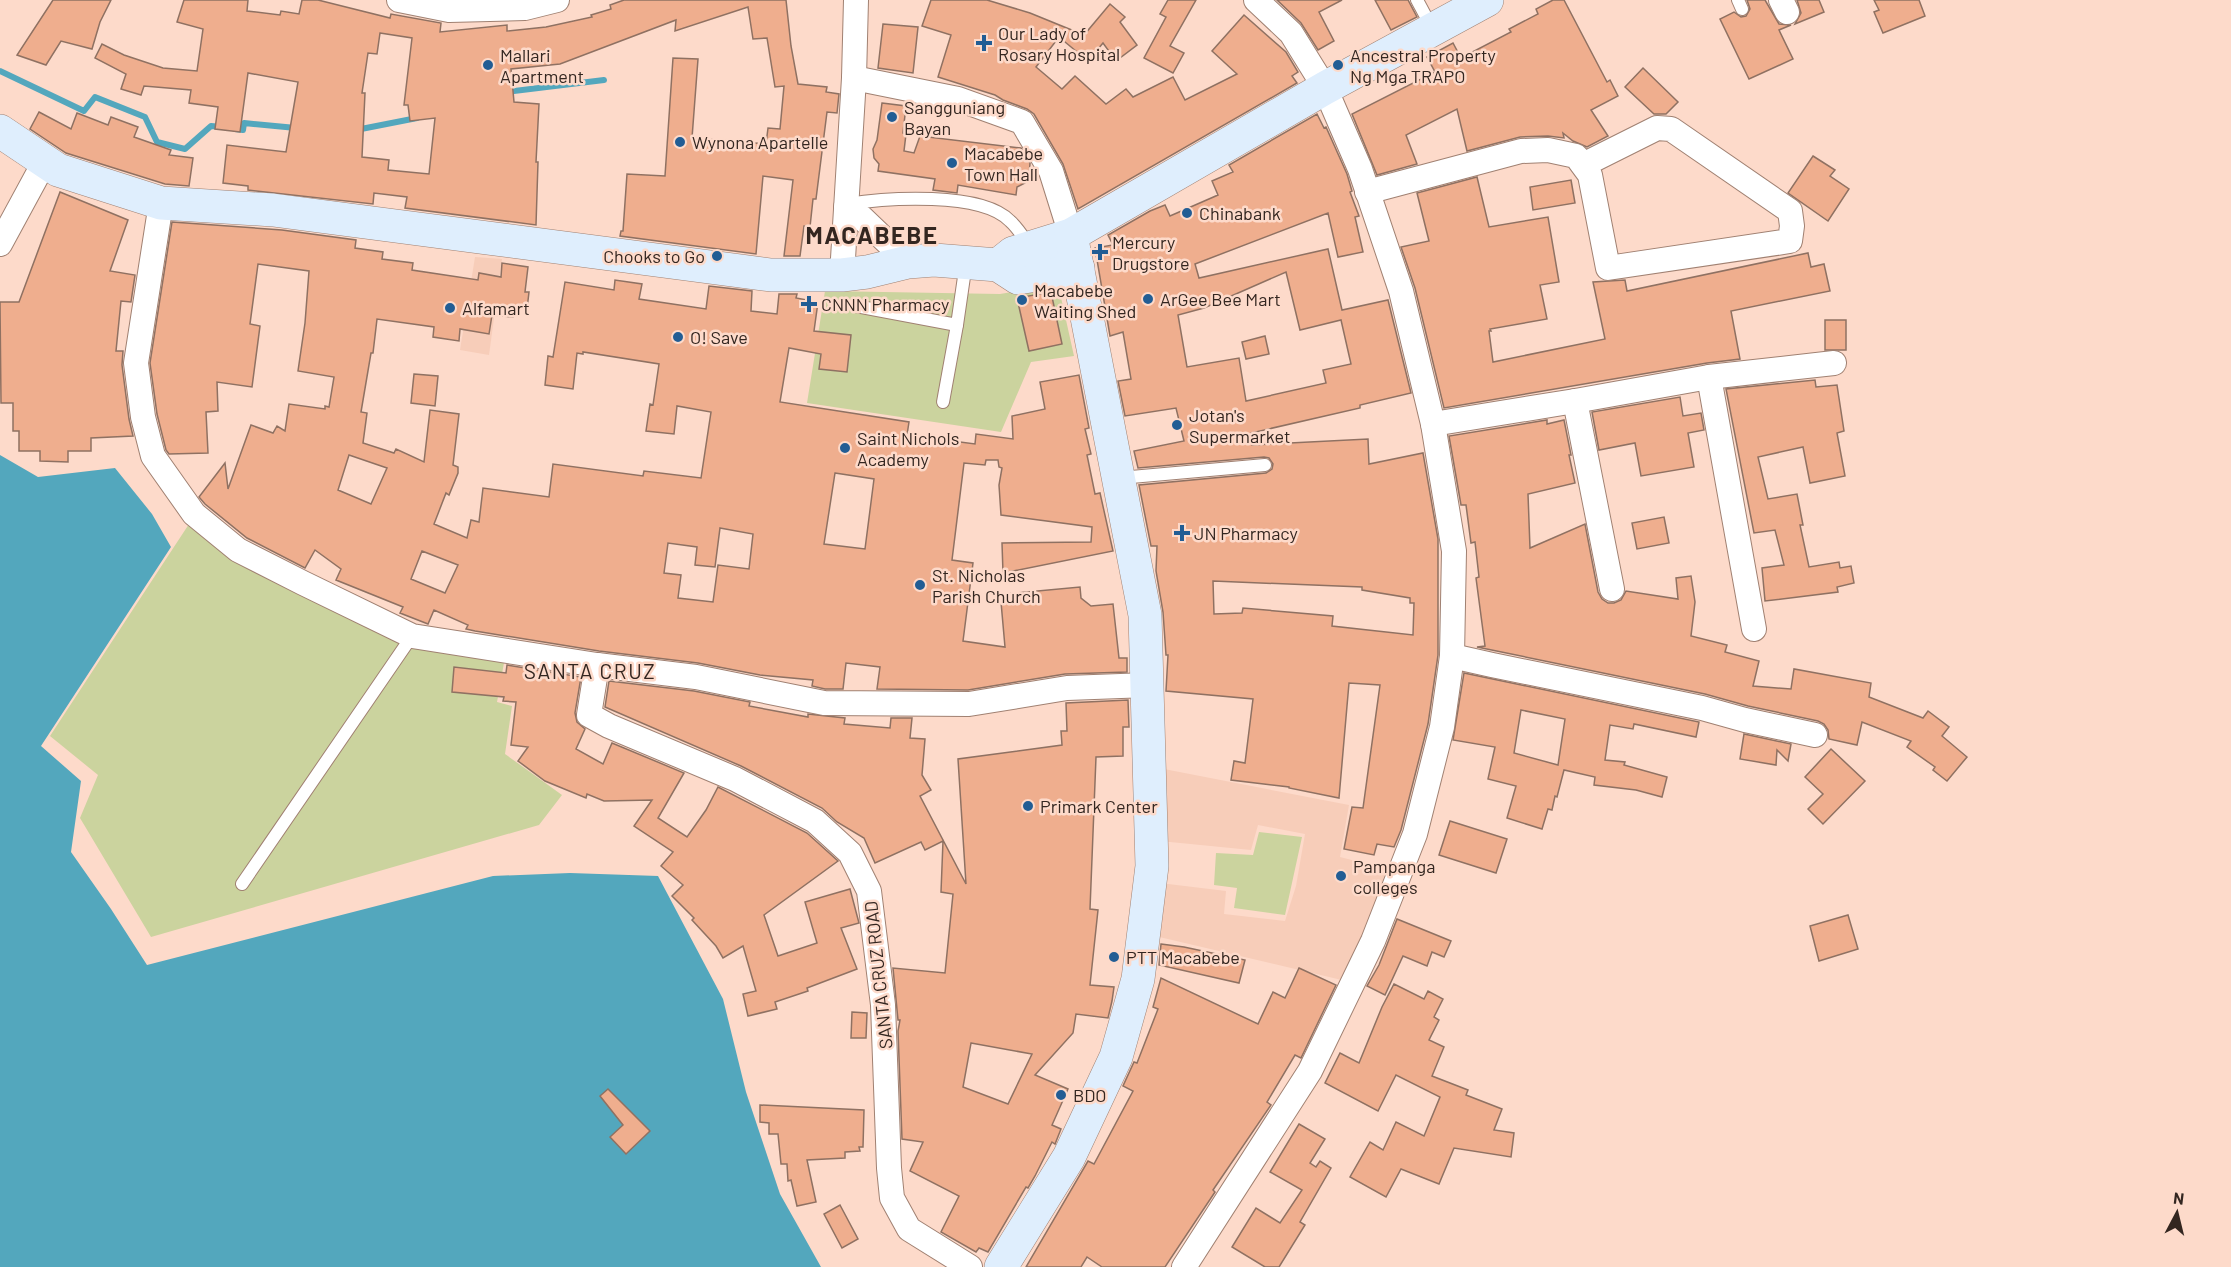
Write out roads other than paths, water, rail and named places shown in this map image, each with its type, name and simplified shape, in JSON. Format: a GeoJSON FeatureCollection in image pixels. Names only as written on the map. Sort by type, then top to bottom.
{"type":"FeatureCollection","features":[{"type":"Feature","properties":{"kind":"main road"},"geometry":{"type":"LineString","coordinates":[[982,264],[1071,236],[1325,88],[1487,0]]}},
{"type":"Feature","properties":{"kind":"main road"},"geometry":{"type":"LineString","coordinates":[[0,131],[58,170],[161,203],[273,210],[771,275],[867,272],[908,262],[934,260],[982,264],[1018,278],[1078,268]]}},
{"type":"Feature","properties":{"kind":"main road"},"geometry":{"type":"LineString","coordinates":[[1001,1267],[1069,1157],[1116,1058],[1138,979],[1152,866],[1145,615],[1071,236]]}},
{"type":"Feature","properties":{"kind":"street"},"geometry":{"type":"LineString","coordinates":[[399,0],[449,10],[525,8],[557,0]]}},
{"type":"Feature","properties":{"kind":"street"},"geometry":{"type":"LineString","coordinates":[[842,274],[854,78],[856,0]]}},
{"type":"Feature","properties":{"kind":"street"},"geometry":{"type":"LineString","coordinates":[[1184,1267],[1310,1071],[1373,941],[1415,834],[1443,727],[1452,656],[1454,551],[1433,423],[1401,291],[1360,169],[1325,88],[1291,33],[1256,0]]}},
{"type":"Feature","properties":{"kind":"street"},"geometry":{"type":"LineString","coordinates":[[854,78],[958,99],[1022,122],[1051,171],[1071,236]]}},
{"type":"Feature","properties":{"kind":"street"},"geometry":{"type":"LineString","coordinates":[[1367,192],[1521,151],[1548,150],[1576,156],[1590,175],[1608,268],[1790,241],[1792,226],[1790,211],[1671,129],[1657,128],[1583,165]]}},
{"type":"Feature","properties":{"kind":"street"},"geometry":{"type":"LineString","coordinates":[[0,244],[45,161]]}},
{"type":"Feature","properties":{"kind":"street"},"geometry":{"type":"LineString","coordinates":[[161,203],[136,363],[143,417],[153,456],[194,514],[238,550],[412,636],[597,665],[696,677],[824,703],[969,704],[1067,688],[1148,685]]}},
{"type":"Feature","properties":{"kind":"street"},"geometry":{"type":"LineString","coordinates":[[847,206],[908,262]]}},
{"type":"Feature","properties":{"kind":"street"},"geometry":{"type":"LineString","coordinates":[[1433,423],[1709,377],[1834,363]]}},
{"type":"Feature","properties":{"kind":"street"},"geometry":{"type":"LineString","coordinates":[[1709,377],[1754,629]]}},
{"type":"Feature","properties":{"kind":"street"},"geometry":{"type":"LineString","coordinates":[[1575,401],[1612,590]]}},
{"type":"Feature","properties":{"kind":"street"},"geometry":{"type":"LineString","coordinates":[[1452,656],[1691,705],[1745,720],[1815,735]]}},
{"type":"Feature","properties":{"kind":"street","name":"SANTA CRUZ ROAD"},"geometry":{"type":"LineString","coordinates":[[597,665],[589,715],[609,726],[735,779],[815,821],[850,853],[869,891],[883,1005],[892,1198],[909,1229],[970,1267]]}},
{"type":"Feature","properties":{"kind":"lane"},"geometry":{"type":"LineString","coordinates":[[1417,0],[1433,30]]}},
{"type":"Feature","properties":{"kind":"lane"},"geometry":{"type":"LineString","coordinates":[[847,206],[878,199],[980,204],[1009,219],[1031,248]]}},
{"type":"Feature","properties":{"kind":"lane"},"geometry":{"type":"LineString","coordinates":[[943,402],[957,325],[982,264]]}},
{"type":"Feature","properties":{"kind":"lane"},"geometry":{"type":"LineString","coordinates":[[856,306],[957,325]]}},
{"type":"Feature","properties":{"kind":"lane"},"geometry":{"type":"LineString","coordinates":[[1118,478],[1265,465]]}},
{"type":"Feature","properties":{"kind":"lane"},"geometry":{"type":"LineString","coordinates":[[242,884],[412,636]]}},
{"type":"Feature","properties":{"kind":"water"},"geometry":{"type":"Polygon","coordinates":[[[0,455],[38,477],[115,468],[152,514],[171,547],[41,746],[81,781],[71,852],[147,965],[493,876],[570,873],[658,876],[723,999],[746,1092],[780,1194],[821,1267],[0,1267],[0,455]]]}},
{"type":"Feature","properties":{"kind":"waterway"},"geometry":{"type":"LineString","coordinates":[[0,71],[84,111],[95,97],[145,117],[157,142],[185,149],[211,126],[222,127]]}},
{"type":"Feature","properties":{"kind":"waterway"},"geometry":{"type":"LineString","coordinates":[[506,92],[604,80]]}},
{"type":"Feature","properties":{"kind":"waterway"},"geometry":{"type":"LineString","coordinates":[[356,130],[417,118]]}},
{"type":"Feature","properties":{"kind":"waterway"},"geometry":{"type":"LineString","coordinates":[[235,129],[243,130],[244,123],[296,128]]}},
{"type":"Feature","properties":{"kind":"place","name":"Our Lady of Rosary Hospital"},"geometry":{"type":"Point","coordinates":[984,43]}},
{"type":"Feature","properties":{"kind":"place","name":"Mallari Apartment"},"geometry":{"type":"Point","coordinates":[488,65]}},
{"type":"Feature","properties":{"kind":"place","name":"Ancestral Property Ng Mga TRAPO"},"geometry":{"type":"Point","coordinates":[1338,65]}},
{"type":"Feature","properties":{"kind":"place","name":"Sangguniang Bayan"},"geometry":{"type":"Point","coordinates":[892,117]}},
{"type":"Feature","properties":{"kind":"place","name":"Wynona Apartelle"},"geometry":{"type":"Point","coordinates":[680,142]}},
{"type":"Feature","properties":{"kind":"place","name":"Macabebe Town Hall"},"geometry":{"type":"Point","coordinates":[952,163]}},
{"type":"Feature","properties":{"kind":"place","name":"Chinabank"},"geometry":{"type":"Point","coordinates":[1187,213]}},
{"type":"Feature","properties":{"kind":"place","name":"Mercury Drugstore"},"geometry":{"type":"Point","coordinates":[1100,252]}},
{"type":"Feature","properties":{"kind":"place","name":"Chooks to Go"},"geometry":{"type":"Point","coordinates":[717,256]}},
{"type":"Feature","properties":{"kind":"place","name":"ArGee Bee Mart"},"geometry":{"type":"Point","coordinates":[1148,299]}},
{"type":"Feature","properties":{"kind":"place","name":"Macabebe Waiting Shed"},"geometry":{"type":"Point","coordinates":[1022,300]}},
{"type":"Feature","properties":{"kind":"place","name":"CNNN Pharmacy"},"geometry":{"type":"Point","coordinates":[809,304]}},
{"type":"Feature","properties":{"kind":"place","name":"Alfamart"},"geometry":{"type":"Point","coordinates":[450,308]}},
{"type":"Feature","properties":{"kind":"place","name":"O! Save"},"geometry":{"type":"Point","coordinates":[678,337]}},
{"type":"Feature","properties":{"kind":"place","name":"Jotan's Supermarket"},"geometry":{"type":"Point","coordinates":[1177,425]}},
{"type":"Feature","properties":{"kind":"place","name":"Saint Nichols Academy"},"geometry":{"type":"Point","coordinates":[845,448]}},
{"type":"Feature","properties":{"kind":"place","name":"JN Pharmacy"},"geometry":{"type":"Point","coordinates":[1182,533]}},
{"type":"Feature","properties":{"kind":"place","name":"St. Nicholas Parish Church"},"geometry":{"type":"Point","coordinates":[920,585]}},
{"type":"Feature","properties":{"kind":"place","name":"Primark Center"},"geometry":{"type":"Point","coordinates":[1028,806]}},
{"type":"Feature","properties":{"kind":"place","name":"Pampanga colleges"},"geometry":{"type":"Point","coordinates":[1341,876]}},
{"type":"Feature","properties":{"kind":"place","name":"PTT Macabebe"},"geometry":{"type":"Point","coordinates":[1114,957]}},
{"type":"Feature","properties":{"kind":"place","name":"BDO"},"geometry":{"type":"Point","coordinates":[1061,1095]}},
{"type":"Feature","properties":{"kind":"district","name":"MACABEBE"},"geometry":{"type":"Point","coordinates":[872,234]}},
{"type":"Feature","properties":{"kind":"district","name":"SANTA CRUZ"},"geometry":{"type":"Point","coordinates":[590,670]}}]}
